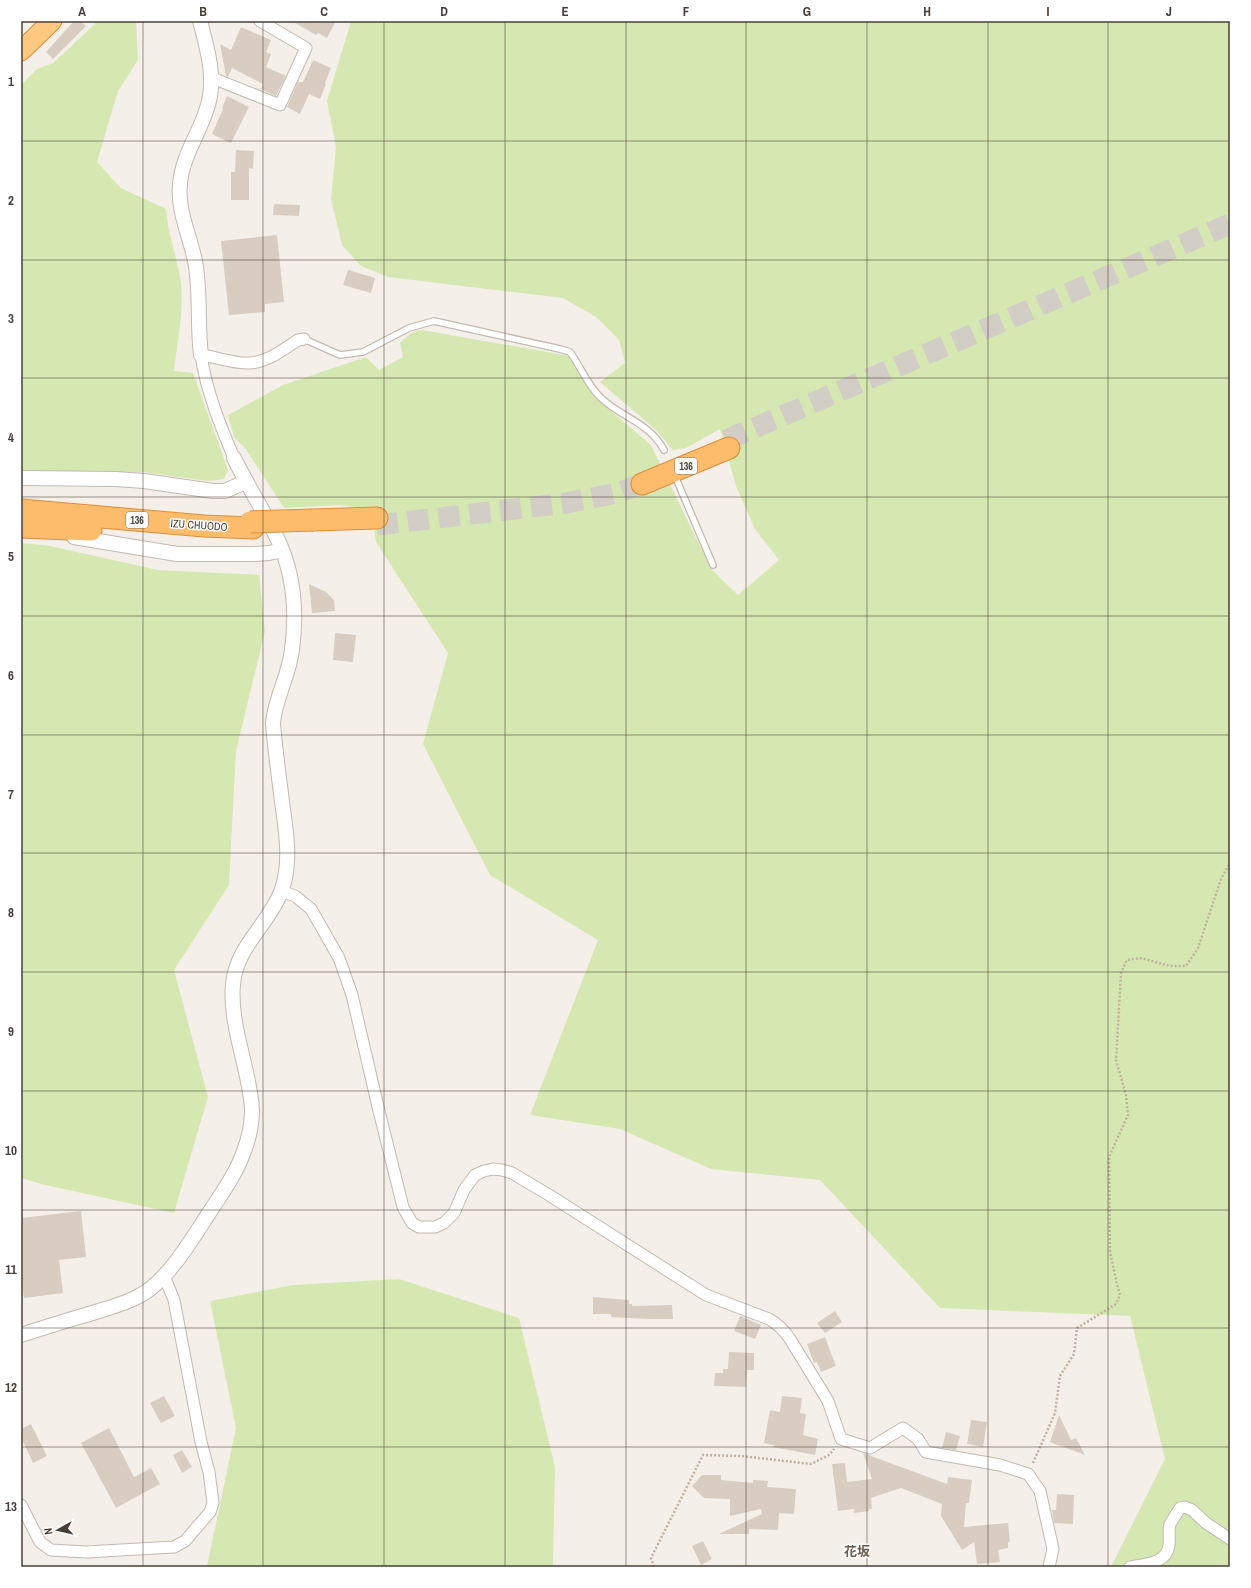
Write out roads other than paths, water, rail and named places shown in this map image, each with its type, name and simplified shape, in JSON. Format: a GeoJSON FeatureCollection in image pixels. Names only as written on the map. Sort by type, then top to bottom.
{"type":"FeatureCollection","features":[{"type":"Feature","properties":{"kind":"highway"},"geometry":{"type":"LineString","coordinates":[[21,51],[52,21]]}},
{"type":"Feature","properties":{"kind":"highway","name":"136"},"geometry":{"type":"LineString","coordinates":[[641,481],[727,444]]}},
{"type":"Feature","properties":{"kind":"highway"},"geometry":{"type":"LineString","coordinates":[[21,495],[77,501],[143,514]]}},
{"type":"Feature","properties":{"kind":"highway","name":"IZU CHUODO"},"geometry":{"type":"LineString","coordinates":[[21,503],[212,520],[248,526],[377,521]]}},
{"type":"Feature","properties":{"kind":"highway"},"geometry":{"type":"LineString","coordinates":[[21,521],[155,533],[199,533],[248,526]]}},
{"type":"Feature","properties":{"kind":"street"},"geometry":{"type":"LineString","coordinates":[[21,1334],[112,1307],[141,1296],[164,1276],[186,1248],[232,1178],[244,1152],[251,1128],[252,1112],[250,1095],[233,1007],[233,984],[235,967],[244,948],[271,912],[281,891],[286,871],[288,842],[273,724],[274,710],[292,653],[294,616],[290,578],[282,550],[277,537],[245,482],[234,458],[203,370],[198,283],[195,261],[187,236],[180,184],[182,171],[208,105],[211,92],[209,58],[200,21]]}},
{"type":"Feature","properties":{"kind":"street"},"geometry":{"type":"LineString","coordinates":[[210,77],[280,105],[306,48],[260,21]]}},
{"type":"Feature","properties":{"kind":"street"},"geometry":{"type":"LineString","coordinates":[[201,355],[251,363],[262,360],[304,338]]}},
{"type":"Feature","properties":{"kind":"street"},"geometry":{"type":"LineString","coordinates":[[21,478],[116,479],[144,481],[213,491],[225,491],[245,482]]}},
{"type":"Feature","properties":{"kind":"street"},"geometry":{"type":"LineString","coordinates":[[21,521],[54,534],[177,554],[253,554],[270,553],[282,550]]}},
{"type":"Feature","properties":{"kind":"street"},"geometry":{"type":"LineString","coordinates":[[281,891],[295,896],[311,909],[339,958],[352,995],[403,1206],[412,1223],[419,1227],[435,1227],[444,1223],[454,1214],[464,1190],[475,1175],[493,1169],[512,1173],[706,1295],[769,1319],[777,1324],[785,1331],[828,1401],[841,1439],[870,1448],[903,1428],[918,1439],[926,1452],[1000,1465],[1028,1474],[1040,1491],[1053,1549],[1049,1567]]}},
{"type":"Feature","properties":{"kind":"street"},"geometry":{"type":"LineString","coordinates":[[21,1505],[40,1542],[51,1550],[86,1552],[174,1547],[185,1541],[210,1512],[213,1503],[208,1472],[200,1442],[174,1300],[164,1276]]}},
{"type":"Feature","properties":{"kind":"street"},"geometry":{"type":"LineString","coordinates":[[1130,1567],[1153,1563],[1162,1559],[1166,1555],[1169,1547],[1170,1525],[1180,1508],[1192,1510],[1206,1523],[1230,1539]]}},
{"type":"Feature","properties":{"kind":"lane"},"geometry":{"type":"LineString","coordinates":[[304,338],[340,355],[363,352],[409,328],[434,321],[518,338],[565,350],[570,352],[587,380],[601,398],[621,413],[648,429],[664,450]]}},
{"type":"Feature","properties":{"kind":"lane"},"geometry":{"type":"LineString","coordinates":[[676,476],[714,565]]}},
{"type":"Feature","properties":{"kind":"tunnel"},"geometry":{"type":"LineString","coordinates":[[726,440],[1230,224]]}},
{"type":"Feature","properties":{"kind":"tunnel"},"geometry":{"type":"LineString","coordinates":[[377,525],[567,503],[617,493],[642,484]]}},
{"type":"Feature","properties":{"kind":"district","name":"花坂"},"geometry":{"type":"Point","coordinates":[857,1551]}}]}
